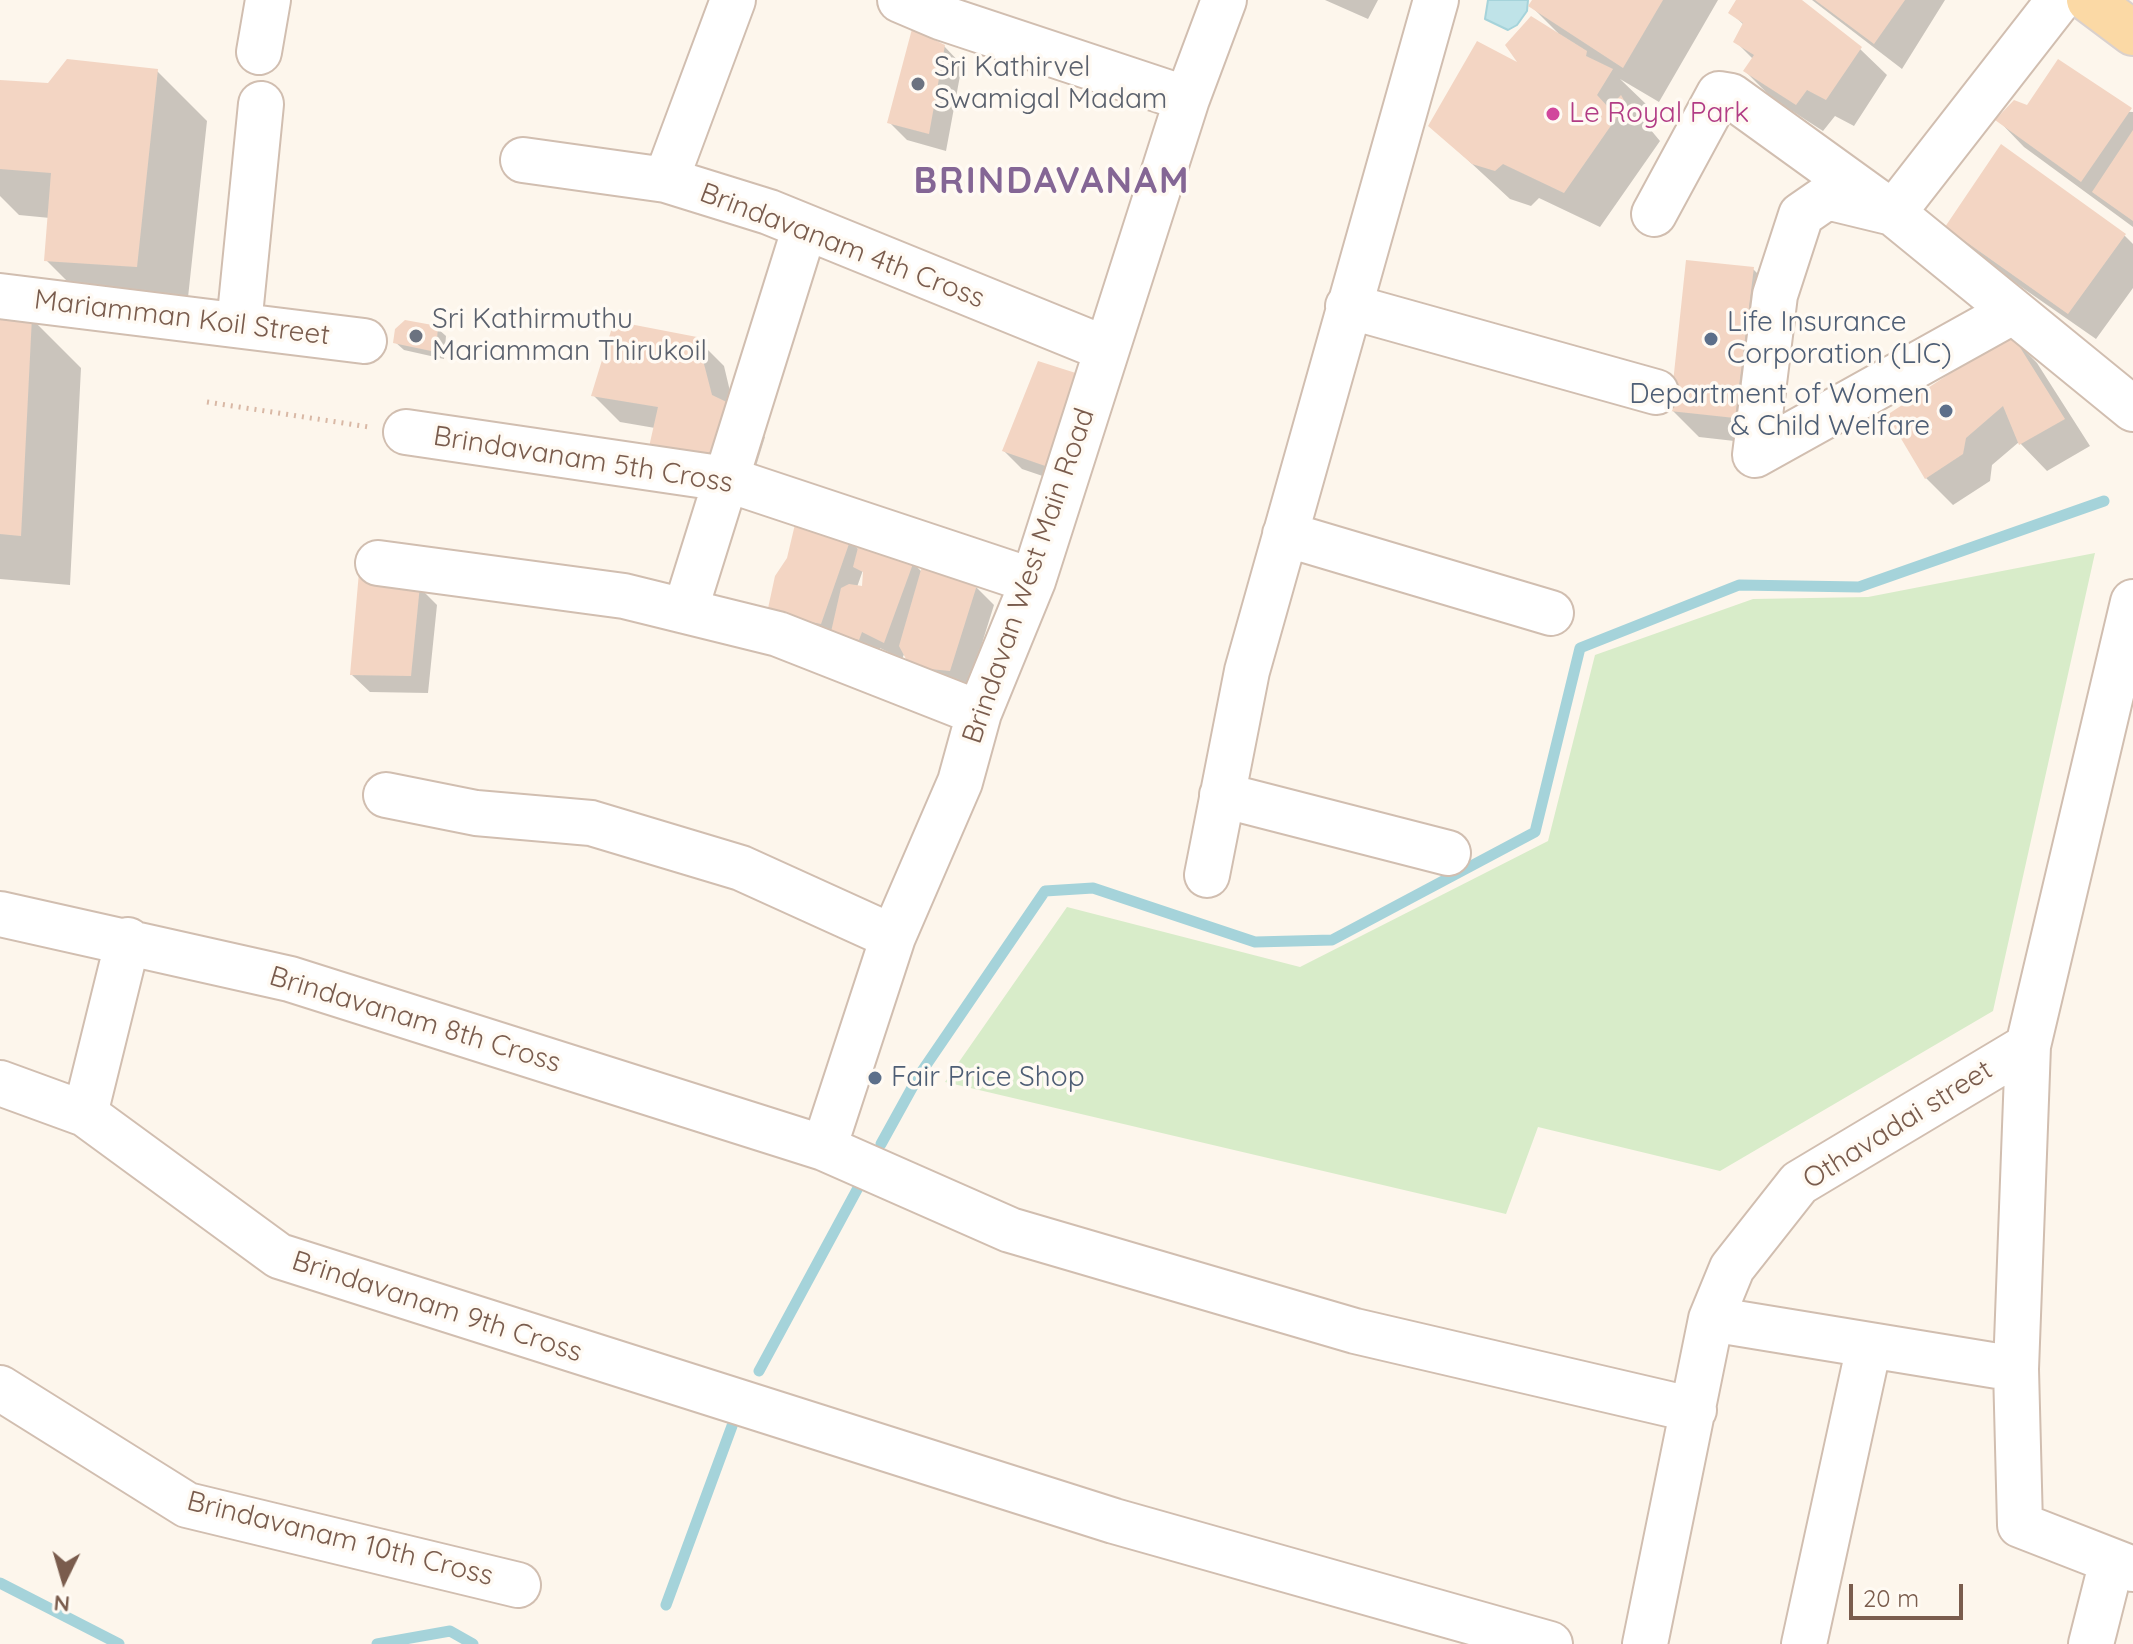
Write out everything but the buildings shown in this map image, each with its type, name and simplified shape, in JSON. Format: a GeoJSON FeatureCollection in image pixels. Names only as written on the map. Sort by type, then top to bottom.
{"type":"FeatureCollection","features":[{"type":"Feature","properties":{"kind":"main road"},"geometry":{"type":"LineString","coordinates":[[2089,0],[2133,33]]}},
{"type":"Feature","properties":{"kind":"street"},"geometry":{"type":"LineString","coordinates":[[259,52],[268,0]]}},
{"type":"Feature","properties":{"kind":"street"},"geometry":{"type":"LineString","coordinates":[[666,180],[733,0]]}},
{"type":"Feature","properties":{"kind":"street"},"geometry":{"type":"LineString","coordinates":[[900,0],[940,17],[1187,99]]}},
{"type":"Feature","properties":{"kind":"street","name":"Brindavan West Main Road"},"geometry":{"type":"LineString","coordinates":[[824,1148],[893,937],[960,782],[979,713],[1033,581],[1187,99],[1224,0]]}},
{"type":"Feature","properties":{"kind":"street"},"geometry":{"type":"LineString","coordinates":[[1207,875],[1247,671],[1436,0]]}},
{"type":"Feature","properties":{"kind":"street"},"geometry":{"type":"LineString","coordinates":[[1893,213],[2059,0]]}},
{"type":"Feature","properties":{"kind":"street"},"geometry":{"type":"LineString","coordinates":[[1654,214],[1719,94],[1731,96],[1893,213],[2133,409]]}},
{"type":"Feature","properties":{"kind":"street"},"geometry":{"type":"LineString","coordinates":[[239,325],[261,104]]}},
{"type":"Feature","properties":{"kind":"street","name":"Brindavanam 4th Cross"},"geometry":{"type":"LineString","coordinates":[[523,160],[666,180],[769,212],[1106,349]]}},
{"type":"Feature","properties":{"kind":"street"},"geometry":{"type":"LineString","coordinates":[[1893,213],[1827,197],[1801,215],[1775,295],[1755,455],[2012,312]]}},
{"type":"Feature","properties":{"kind":"street"},"geometry":{"type":"LineString","coordinates":[[685,611],[805,227]]}},
{"type":"Feature","properties":{"kind":"street","name":"Mariamman Koil Street"},"geometry":{"type":"LineString","coordinates":[[0,296],[364,341]]}},
{"type":"Feature","properties":{"kind":"street"},"geometry":{"type":"LineString","coordinates":[[1348,306],[1656,392]]}},
{"type":"Feature","properties":{"kind":"street","name":"Brindavanam 5th Cross"},"geometry":{"type":"LineString","coordinates":[[406,432],[726,479],[1033,581]]}},
{"type":"Feature","properties":{"kind":"street"},"geometry":{"type":"LineString","coordinates":[[1285,534],[1551,613]]}},
{"type":"Feature","properties":{"kind":"street"},"geometry":{"type":"LineString","coordinates":[[378,563],[624,596],[778,634],[979,713]]}},
{"type":"Feature","properties":{"kind":"street"},"geometry":{"type":"LineString","coordinates":[[2091,1644],[2123,1565],[2020,1525],[2016,1369],[2028,1046],[2133,602]]}},
{"type":"Feature","properties":{"kind":"street"},"geometry":{"type":"LineString","coordinates":[[386,795],[476,813],[591,823],[741,868],[893,937]]}},
{"type":"Feature","properties":{"kind":"street"},"geometry":{"type":"LineString","coordinates":[[1222,795],[1448,853]]}},
{"type":"Feature","properties":{"kind":"street","name":"Brindavanam 8th Cross"},"geometry":{"type":"LineString","coordinates":[[0,914],[128,940],[290,979],[824,1148],[1010,1230],[1355,1331],[1694,1410]]}},
{"type":"Feature","properties":{"kind":"street"},"geometry":{"type":"LineString","coordinates":[[85,1114],[128,940]]}},
{"type":"Feature","properties":{"kind":"street","name":"Othavadai street"},"geometry":{"type":"LineString","coordinates":[[1645,1644],[1711,1319],[1732,1268],[1799,1183],[2028,1046]]}},
{"type":"Feature","properties":{"kind":"street","name":"Brindavanam 9th Cross"},"geometry":{"type":"LineString","coordinates":[[0,1083],[85,1114],[279,1256],[1114,1521],[1550,1644]]}},
{"type":"Feature","properties":{"kind":"street"},"geometry":{"type":"LineString","coordinates":[[1711,1319],[2016,1369]]}},
{"type":"Feature","properties":{"kind":"street"},"geometry":{"type":"LineString","coordinates":[[1804,1644],[1869,1346]]}},
{"type":"Feature","properties":{"kind":"street","name":"Brindavanam 10th Cross"},"geometry":{"type":"LineString","coordinates":[[0,1388],[187,1505],[518,1585]]}},
{"type":"Feature","properties":{"kind":"path"},"geometry":{"type":"LineString","coordinates":[[207,402],[406,432]]}},
{"type":"Feature","properties":{"kind":"green space"},"geometry":{"type":"Polygon","coordinates":[[[2095,553],[1993,1011],[1720,1171],[1538,1127],[1506,1214],[945,1082],[1067,907],[1300,967],[1548,841],[1595,655],[1753,599],[1868,597],[2095,553]]]}},
{"type":"Feature","properties":{"kind":"water"},"geometry":{"type":"Polygon","coordinates":[[[1488,0],[1528,0],[1527,11],[1517,25],[1508,30],[1485,19],[1488,0]]]}},
{"type":"Feature","properties":{"kind":"waterway"},"geometry":{"type":"LineString","coordinates":[[881,1144],[918,1077],[1045,891],[1093,888],[1255,942],[1332,940],[1535,832],[1580,648],[1739,585],[1859,587],[2104,501]]}},
{"type":"Feature","properties":{"kind":"waterway"},"geometry":{"type":"LineString","coordinates":[[759,1371],[859,1186]]}},
{"type":"Feature","properties":{"kind":"waterway"},"geometry":{"type":"LineString","coordinates":[[666,1605],[732,1426]]}},
{"type":"Feature","properties":{"kind":"waterway"},"geometry":{"type":"LineString","coordinates":[[0,1583],[119,1644]]}},
{"type":"Feature","properties":{"kind":"waterway"},"geometry":{"type":"LineString","coordinates":[[377,1644],[450,1631],[473,1644]]}},
{"type":"Feature","properties":{"kind":"place","name":"Sri Kathirvel Swamigal Madam"},"geometry":{"type":"Point","coordinates":[918,84]}},
{"type":"Feature","properties":{"kind":"place","name":"Le Royal Park"},"geometry":{"type":"Point","coordinates":[1553,114]}},
{"type":"Feature","properties":{"kind":"place","name":"Sri Kathirmuthu Mariamman Thirukoil"},"geometry":{"type":"Point","coordinates":[416,336]}},
{"type":"Feature","properties":{"kind":"place","name":"Life Insurance Corporation (LIC)"},"geometry":{"type":"Point","coordinates":[1711,339]}},
{"type":"Feature","properties":{"kind":"place","name":"Department of Women & Child Welfare"},"geometry":{"type":"Point","coordinates":[1946,411]}},
{"type":"Feature","properties":{"kind":"place","name":"Fair Price Shop"},"geometry":{"type":"Point","coordinates":[875,1078]}},
{"type":"Feature","properties":{"kind":"district","name":"BRINDAVANAM"},"geometry":{"type":"Point","coordinates":[1052,182]}}]}
